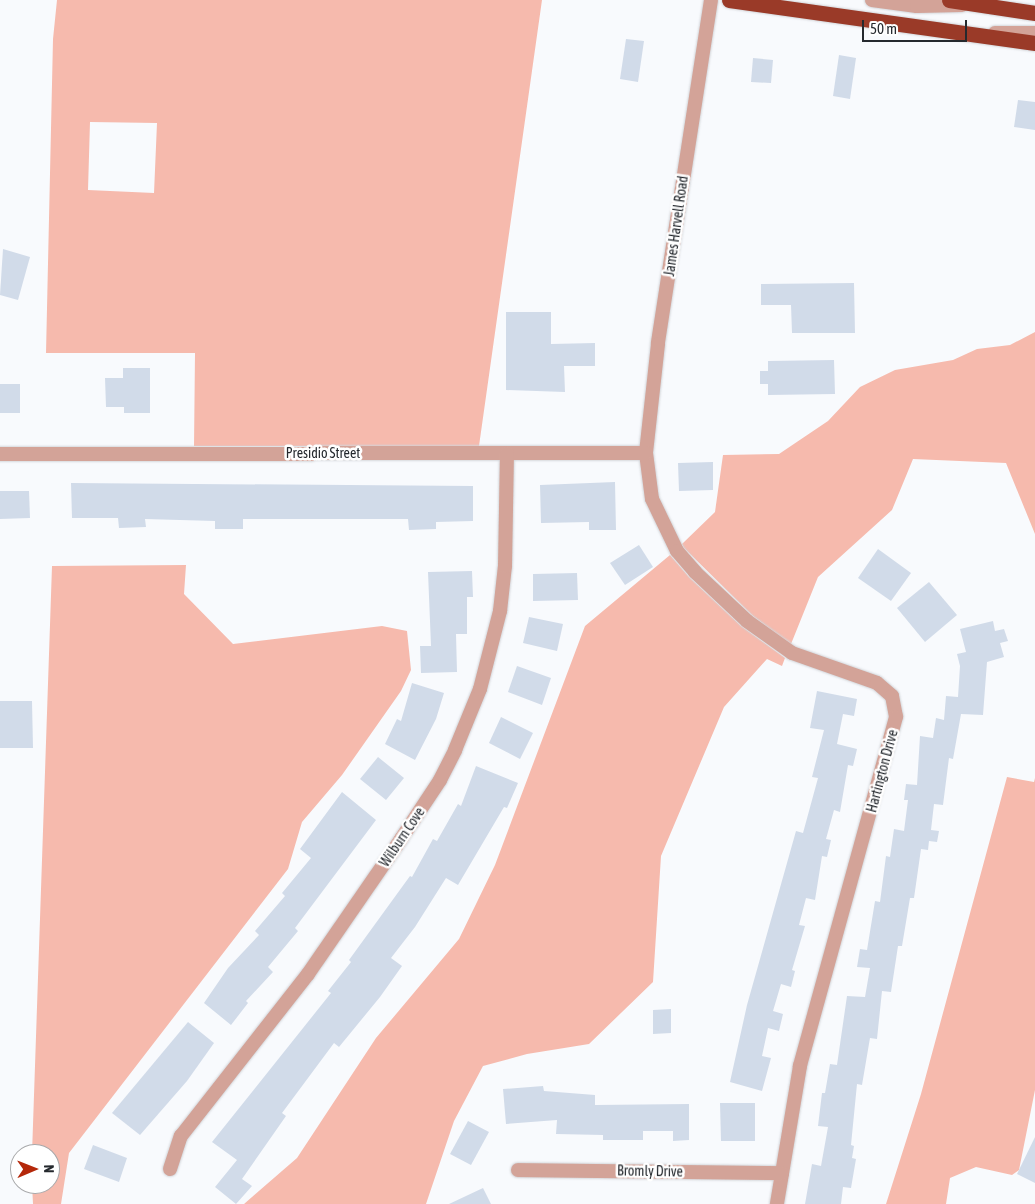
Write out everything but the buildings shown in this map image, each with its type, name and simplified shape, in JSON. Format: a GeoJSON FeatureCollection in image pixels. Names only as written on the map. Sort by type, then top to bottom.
{"type":"FeatureCollection","features":[{"type":"Feature","properties":{"kind":"highway"},"geometry":{"type":"LineString","coordinates":[[729,0],[1035,44]]}},
{"type":"Feature","properties":{"kind":"highway"},"geometry":{"type":"LineString","coordinates":[[949,0],[1035,12]]}},
{"type":"Feature","properties":{"kind":"street","name":"James Harvell Road"},"geometry":{"type":"LineString","coordinates":[[646,453],[658,344],[711,0]]}},
{"type":"Feature","properties":{"kind":"street"},"geometry":{"type":"LineString","coordinates":[[872,0],[917,6],[983,5]]}},
{"type":"Feature","properties":{"kind":"street"},"geometry":{"type":"LineString","coordinates":[[969,34],[1035,33]]}},
{"type":"Feature","properties":{"kind":"street","name":"Wilburn Cove"},"geometry":{"type":"LineString","coordinates":[[170,1169],[181,1136],[308,974],[420,809],[454,750],[480,689],[500,611],[505,566],[507,453]]}},
{"type":"Feature","properties":{"kind":"street","name":"Presidio Street"},"geometry":{"type":"LineString","coordinates":[[0,454],[646,453]]}},
{"type":"Feature","properties":{"kind":"street","name":"Hartington Drive"},"geometry":{"type":"LineString","coordinates":[[646,453],[647,481],[659,520],[677,551],[694,572],[768,639],[804,659],[877,683],[892,696],[896,717],[800,1066],[777,1204]]}},
{"type":"Feature","properties":{"kind":"street","name":"Bromly Drive"},"geometry":{"type":"LineString","coordinates":[[518,1170],[782,1173]]}},
{"type":"Feature","properties":{"kind":"shaded area"},"geometry":{"type":"Polygon","coordinates":[[[57,0],[542,0],[479,446],[194,446],[195,353],[46,353],[53,39],[57,0]],[[90,122],[88,190],[154,193],[157,123],[90,122]]]}},
{"type":"Feature","properties":{"kind":"shaded area"},"geometry":{"type":"Polygon","coordinates":[[[1035,332],[1035,534],[1006,463],[913,459],[892,510],[818,577],[791,644],[753,616],[684,548],[682,544],[715,512],[723,455],[779,454],[828,421],[860,387],[895,370],[953,360],[977,349],[1010,345],[1035,332]]]}},
{"type":"Feature","properties":{"kind":"shaded area"},"geometry":{"type":"Polygon","coordinates":[[[670,555],[689,577],[741,626],[785,658],[782,666],[767,659],[724,707],[661,856],[653,982],[589,1044],[527,1054],[483,1066],[454,1121],[426,1204],[244,1204],[297,1158],[376,1038],[459,939],[495,865],[585,626],[670,555]]]}},
{"type":"Feature","properties":{"kind":"shaded area"},"geometry":{"type":"Polygon","coordinates":[[[186,565],[184,594],[233,644],[382,626],[407,631],[411,670],[401,691],[342,775],[302,822],[288,869],[69,1153],[61,1204],[33,1204],[32,1194],[60,1194],[60,1144],[32,1144],[52,566],[186,565]]]}},
{"type":"Feature","properties":{"kind":"shaded area"},"geometry":{"type":"Polygon","coordinates":[[[1007,777],[1034,782],[1035,778],[1035,1090],[1019,1170],[1012,1175],[976,1167],[950,1178],[946,1204],[886,1204],[921,1094],[1007,777]]]}}]}
